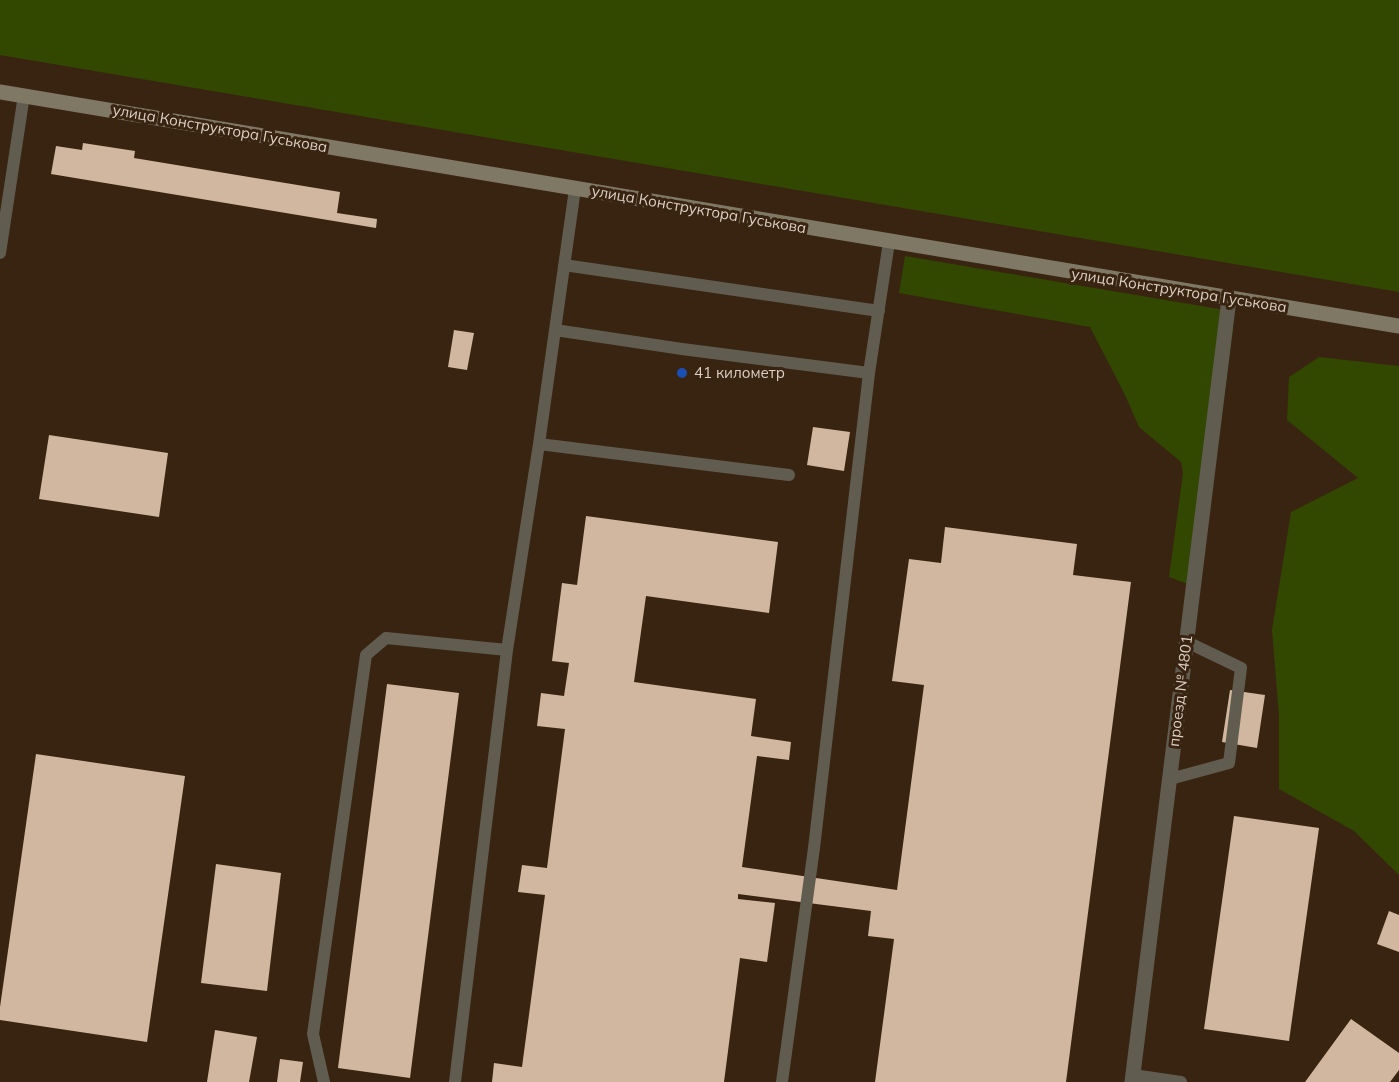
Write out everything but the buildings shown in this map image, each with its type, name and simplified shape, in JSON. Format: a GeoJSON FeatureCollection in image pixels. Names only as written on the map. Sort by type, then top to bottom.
{"type":"FeatureCollection","features":[{"type":"Feature","properties":{"kind":"street","name":"улица Конструктора Гуськова"},"geometry":{"type":"LineString","coordinates":[[0,92],[1399,326]]}},
{"type":"Feature","properties":{"kind":"street","name":"проезд № 4801"},"geometry":{"type":"LineString","coordinates":[[1132,1078],[1229,299]]}},
{"type":"Feature","properties":{"kind":"lane"},"geometry":{"type":"LineString","coordinates":[[0,253],[24,95]]}},
{"type":"Feature","properties":{"kind":"lane"},"geometry":{"type":"LineString","coordinates":[[454,1082],[507,650],[575,189]]}},
{"type":"Feature","properties":{"kind":"lane"},"geometry":{"type":"LineString","coordinates":[[782,1082],[814,848],[863,420],[889,242]]}},
{"type":"Feature","properties":{"kind":"lane"},"geometry":{"type":"LineString","coordinates":[[564,265],[879,311]]}},
{"type":"Feature","properties":{"kind":"lane"},"geometry":{"type":"LineString","coordinates":[[555,330],[682,350],[869,373]]}},
{"type":"Feature","properties":{"kind":"lane"},"geometry":{"type":"LineString","coordinates":[[539,444],[789,475]]}},
{"type":"Feature","properties":{"kind":"lane"},"geometry":{"type":"LineString","coordinates":[[324,1082],[313,1034],[366,655],[386,638],[507,650]]}},
{"type":"Feature","properties":{"kind":"lane"},"geometry":{"type":"LineString","coordinates":[[1170,779],[1229,763],[1241,668],[1187,642]]}},
{"type":"Feature","properties":{"kind":"lane"},"geometry":{"type":"LineString","coordinates":[[1132,1078],[1181,1082]]}},
{"type":"Feature","properties":{"kind":"green space"},"geometry":{"type":"Polygon","coordinates":[[[0,0],[1399,0],[1399,292],[0,55],[0,0]]]}},
{"type":"Feature","properties":{"kind":"green space"},"geometry":{"type":"Polygon","coordinates":[[[905,256],[1219,309],[1233,329],[1199,588],[1169,577],[1183,473],[1181,462],[1139,427],[1090,327],[899,293],[905,256]]]}},
{"type":"Feature","properties":{"kind":"green space"},"geometry":{"type":"Polygon","coordinates":[[[1319,357],[1399,366],[1399,875],[1354,831],[1279,789],[1279,716],[1272,630],[1291,512],[1358,478],[1287,420],[1289,377],[1319,357]]]}},
{"type":"Feature","properties":{"kind":"place","name":"41 километр"},"geometry":{"type":"Point","coordinates":[682,373]}}]}
